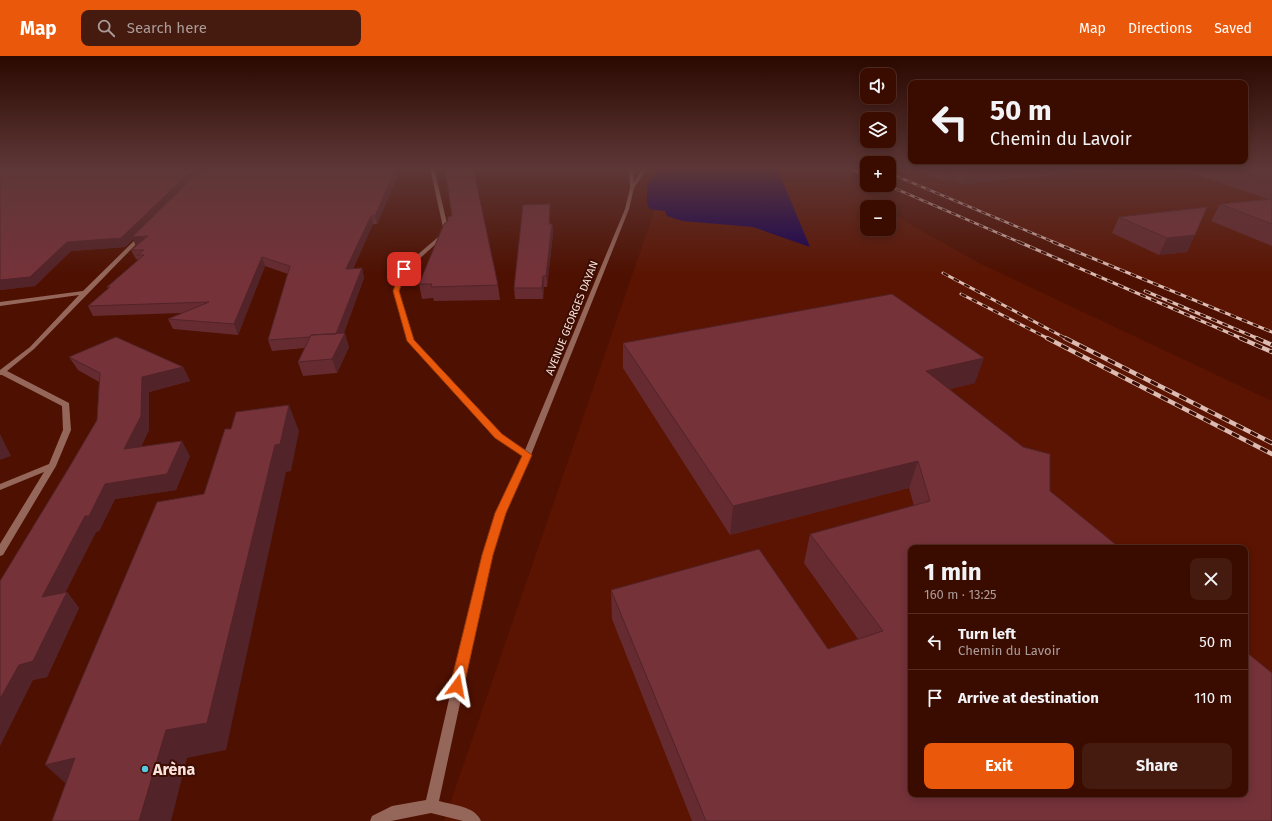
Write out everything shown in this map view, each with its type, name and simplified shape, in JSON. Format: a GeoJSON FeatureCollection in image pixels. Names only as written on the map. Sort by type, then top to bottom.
{"type":"FeatureCollection","features":[{"type":"Feature","properties":{"kind":"street"},"geometry":{"type":"LineString","coordinates":[[440,204],[446,232],[404,269],[396,291],[411,341],[498,436],[527,455]]}},
{"type":"Feature","properties":{"kind":"street","name":"AVENUE GEORGES DAYAN"},"geometry":{"type":"LineString","coordinates":[[431,806],[487,555],[501,513],[527,455],[628,204]]}},
{"type":"Feature","properties":{"kind":"street"},"geometry":{"type":"LineString","coordinates":[[0,552],[52,466],[67,430],[66,405],[1,373],[32,348],[144,233]]}},
{"type":"Feature","properties":{"kind":"street"},"geometry":{"type":"LineString","coordinates":[[0,304],[84,293]]}},
{"type":"Feature","properties":{"kind":"street"},"geometry":{"type":"LineString","coordinates":[[0,487],[52,466]]}},
{"type":"Feature","properties":{"kind":"street"},"geometry":{"type":"LineString","coordinates":[[377,821],[392,813],[431,806],[466,815],[474,821]]}},
{"type":"Feature","properties":{"kind":"shaded area"},"geometry":{"type":"Polygon","coordinates":[[[647,204],[792,204],[810,247],[753,227],[683,221],[667,216],[665,211],[650,209],[647,204]]]}},
{"type":"Feature","properties":{"kind":"shaded area"},"geometry":{"type":"Polygon","coordinates":[[[657,204],[860,204],[860,236],[896,236],[896,214],[908,223],[979,263],[1272,401],[1272,821],[444,821],[657,204]]]}},
{"type":"Feature","properties":{"kind":"shaded area"},"geometry":{"type":"Polygon","coordinates":[[[962,204],[1272,204],[1272,334],[962,204]]]}},
{"type":"Feature","properties":{"kind":"building"},"geometry":{"type":"Polygon","coordinates":[[[0,204],[157,204],[121,238],[67,242],[30,277],[0,280],[0,204]]]}},
{"type":"Feature","properties":{"kind":"building"},"geometry":{"type":"Polygon","coordinates":[[[166,204],[380,204],[375,216],[371,216],[346,269],[362,268],[336,334],[311,335],[310,337],[268,340],[290,266],[262,257],[234,324],[168,319],[209,302],[88,306],[110,287],[107,287],[144,255],[137,255],[144,250],[131,250],[148,236],[132,237],[166,204]]]}},
{"type":"Feature","properties":{"kind":"building"},"geometry":{"type":"Polygon","coordinates":[[[450,204],[481,204],[498,285],[431,287],[432,284],[419,284],[444,224],[448,220],[448,217],[452,216],[450,204]]]}},
{"type":"Feature","properties":{"kind":"building"},"geometry":{"type":"Polygon","coordinates":[[[550,204],[549,224],[552,224],[546,276],[543,276],[542,288],[514,288],[523,205],[550,204]]]}},
{"type":"Feature","properties":{"kind":"building"},"geometry":{"type":"Polygon","coordinates":[[[1220,204],[1272,204],[1272,224],[1220,204]]]}},
{"type":"Feature","properties":{"kind":"building"},"geometry":{"type":"Polygon","coordinates":[[[1207,207],[1195,235],[1167,238],[1119,217],[1207,207]]]}},
{"type":"Feature","properties":{"kind":"building"},"geometry":{"type":"Polygon","coordinates":[[[892,294],[984,358],[926,371],[1023,447],[1050,454],[1050,491],[1116,545],[908,545],[908,797],[1248,797],[1248,653],[1272,673],[1272,821],[706,821],[611,590],[759,549],[828,649],[883,631],[810,534],[930,501],[918,461],[733,506],[623,343],[892,294]]]}},
{"type":"Feature","properties":{"kind":"building"},"geometry":{"type":"Polygon","coordinates":[[[345,333],[332,359],[298,362],[311,335],[345,333]]]}},
{"type":"Feature","properties":{"kind":"building"},"geometry":{"type":"Polygon","coordinates":[[[116,337],[183,367],[142,377],[141,416],[124,449],[182,441],[167,474],[105,484],[89,516],[85,516],[42,597],[67,592],[33,661],[19,665],[0,699],[0,581],[97,420],[100,373],[69,357],[116,337]]]}},
{"type":"Feature","properties":{"kind":"building"},"geometry":{"type":"Polygon","coordinates":[[[289,405],[280,444],[275,445],[207,723],[166,730],[139,821],[52,821],[75,758],[45,765],[157,502],[204,494],[225,429],[231,429],[236,412],[289,405]]]}},
{"type":"Feature","properties":{"kind":"railway"},"geometry":{"type":"LineString","coordinates":[[930,204],[1021,243]]}},
{"type":"Feature","properties":{"kind":"railway"},"geometry":{"type":"LineString","coordinates":[[962,204],[1056,243]]}},
{"type":"Feature","properties":{"kind":"railway"},"geometry":{"type":"LineString","coordinates":[[1019,242],[1243,339]]}},
{"type":"Feature","properties":{"kind":"railway"},"geometry":{"type":"LineString","coordinates":[[1053,242],[1272,332]]}},
{"type":"Feature","properties":{"kind":"railway"},"geometry":{"type":"LineString","coordinates":[[943,273],[1067,339]]}},
{"type":"Feature","properties":{"kind":"railway"},"geometry":{"type":"LineString","coordinates":[[1145,291],[1259,339]]}},
{"type":"Feature","properties":{"kind":"railway"},"geometry":{"type":"LineString","coordinates":[[961,294],[1049,339]]}},
{"type":"Feature","properties":{"kind":"railway"},"geometry":{"type":"LineString","coordinates":[[1047,338],[1272,454]]}},
{"type":"Feature","properties":{"kind":"railway"},"geometry":{"type":"LineString","coordinates":[[1065,338],[1272,443]]}},
{"type":"Feature","properties":{"kind":"railway"},"geometry":{"type":"LineString","coordinates":[[1240,338],[1272,352]]}},
{"type":"Feature","properties":{"kind":"railway"},"geometry":{"type":"LineString","coordinates":[[1256,338],[1272,345]]}},
{"type":"Feature","properties":{"kind":"place","name":"Arèna"},"geometry":{"type":"Point","coordinates":[145,769]}},
{"type":"Feature","properties":{"kind":"route"},"geometry":{"type":"LineString","coordinates":[[404,269],[396,291],[411,341],[498,436],[527,455],[501,513],[487,555],[457,686]]}}]}
